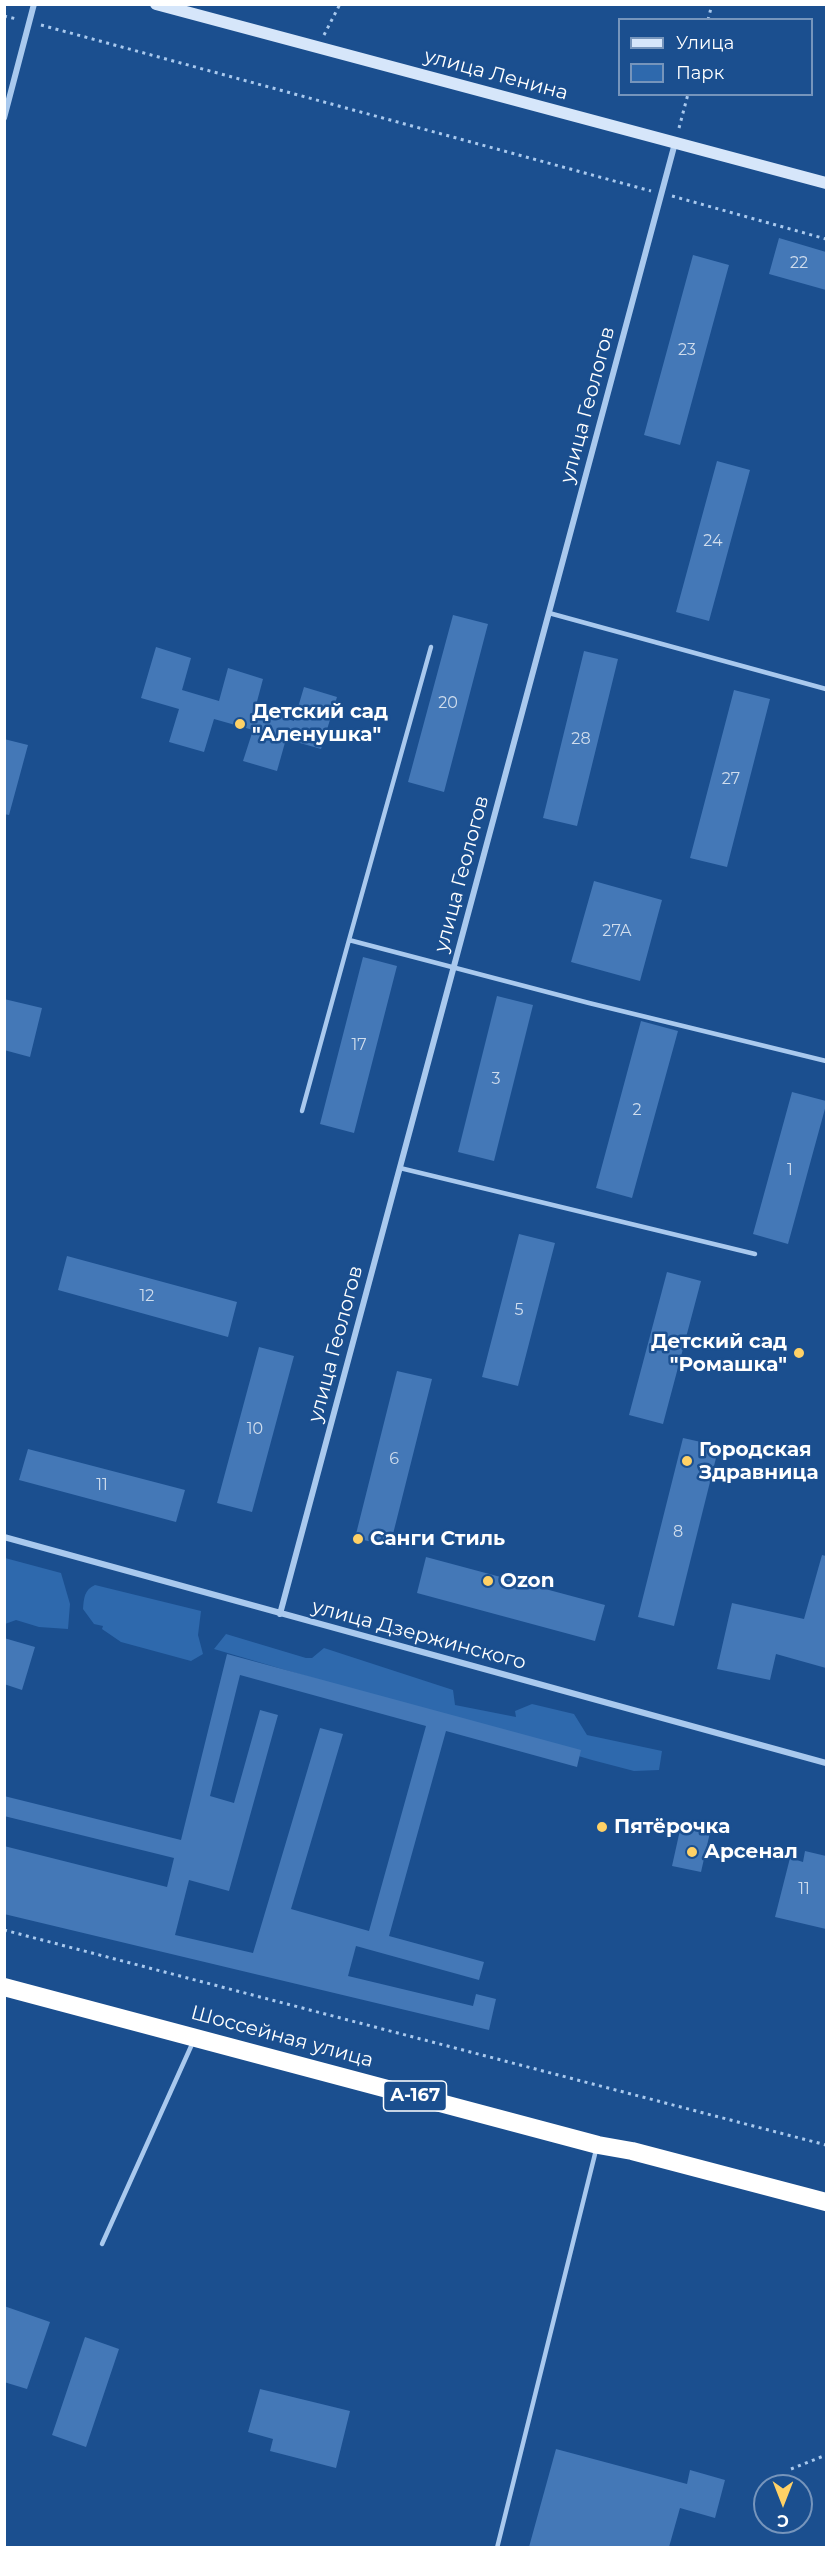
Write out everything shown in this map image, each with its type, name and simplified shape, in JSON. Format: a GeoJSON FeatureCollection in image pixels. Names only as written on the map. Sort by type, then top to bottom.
{"type":"FeatureCollection","features":[{"type":"Feature","properties":{"kind":"highway","name":"Шоссейная улица"},"geometry":{"type":"LineString","coordinates":[[4,1987],[598,2145],[632,2151],[826,2202]]}},
{"type":"Feature","properties":{"kind":"street"},"geometry":{"type":"LineString","coordinates":[[4,118],[34,4]]}},
{"type":"Feature","properties":{"kind":"street","name":"улица Ленина"},"geometry":{"type":"LineString","coordinates":[[156,4],[826,183]]}},
{"type":"Feature","properties":{"kind":"street","name":"улица Геологов"},"geometry":{"type":"LineString","coordinates":[[280,1614],[675,143]]}},
{"type":"Feature","properties":{"kind":"street","name":"улица Дзержинского"},"geometry":{"type":"LineString","coordinates":[[4,1537],[826,1763]]}},
{"type":"Feature","properties":{"kind":"lane"},"geometry":{"type":"LineString","coordinates":[[549,613],[826,689]]}},
{"type":"Feature","properties":{"kind":"lane"},"geometry":{"type":"LineString","coordinates":[[302,1111],[431,647]]}},
{"type":"Feature","properties":{"kind":"lane"},"geometry":{"type":"LineString","coordinates":[[349,940],[600,1006],[826,1060]]}},
{"type":"Feature","properties":{"kind":"lane"},"geometry":{"type":"LineString","coordinates":[[400,1168],[756,1254]]}},
{"type":"Feature","properties":{"kind":"lane"},"geometry":{"type":"LineString","coordinates":[[102,2244],[195,2037]]}},
{"type":"Feature","properties":{"kind":"lane"},"geometry":{"type":"LineString","coordinates":[[497,2547],[598,2145]]}},
{"type":"Feature","properties":{"kind":"path"},"geometry":{"type":"LineString","coordinates":[[317,48],[340,4]]}},
{"type":"Feature","properties":{"kind":"path"},"geometry":{"type":"LineString","coordinates":[[4,16],[826,239]]}},
{"type":"Feature","properties":{"kind":"path"},"geometry":{"type":"LineString","coordinates":[[675,143],[687,96]]}},
{"type":"Feature","properties":{"kind":"path"},"geometry":{"type":"LineString","coordinates":[[4,1930],[826,2145]]}},
{"type":"Feature","properties":{"kind":"path"},"geometry":{"type":"LineString","coordinates":[[791,2469],[826,2455]]}},
{"type":"Feature","properties":{"kind":"green space"},"geometry":{"type":"Polygon","coordinates":[[[5,1558],[61,1573],[70,1604],[68,1629],[39,1627],[16,1620],[5,1624],[5,1558]]]}},
{"type":"Feature","properties":{"kind":"green space"},"geometry":{"type":"Polygon","coordinates":[[[95,1585],[201,1611],[198,1635],[203,1654],[191,1661],[121,1642],[102,1629],[103,1626],[94,1624],[83,1609],[87,1592],[95,1585]]]}},
{"type":"Feature","properties":{"kind":"green space"},"geometry":{"type":"Polygon","coordinates":[[[226,1634],[306,1658],[312,1658],[324,1648],[453,1690],[455,1705],[516,1717],[515,1711],[532,1704],[574,1714],[587,1735],[662,1751],[659,1770],[634,1771],[592,1760],[214,1649],[226,1634]]]}},
{"type":"Feature","properties":{"kind":"building"},"geometry":{"type":"Polygon","coordinates":[[[779,238],[826,252],[826,290],[769,274],[779,238]]]}},
{"type":"Feature","properties":{"kind":"building"},"geometry":{"type":"Polygon","coordinates":[[[693,255],[729,265],[680,445],[644,435],[693,255]]]}},
{"type":"Feature","properties":{"kind":"building"},"geometry":{"type":"Polygon","coordinates":[[[717,461],[750,470],[709,621],[676,612],[717,461]]]}},
{"type":"Feature","properties":{"kind":"building"},"geometry":{"type":"Polygon","coordinates":[[[453,615],[488,624],[444,792],[408,782],[453,615]]]}},
{"type":"Feature","properties":{"kind":"building"},"geometry":{"type":"Polygon","coordinates":[[[156,647],[191,658],[182,690],[219,701],[228,668],[263,679],[255,709],[294,721],[304,687],[337,697],[321,749],[286,739],[277,771],[243,761],[253,730],[214,719],[204,752],[169,742],[179,709],[141,698],[156,647]]]}},
{"type":"Feature","properties":{"kind":"building"},"geometry":{"type":"Polygon","coordinates":[[[584,651],[618,659],[577,826],[543,818],[584,651]]]}},
{"type":"Feature","properties":{"kind":"building"},"geometry":{"type":"Polygon","coordinates":[[[734,690],[770,699],[727,867],[690,858],[734,690]]]}},
{"type":"Feature","properties":{"kind":"building"},"geometry":{"type":"Polygon","coordinates":[[[4,739],[28,745],[9,815],[4,814],[4,739]]]}},
{"type":"Feature","properties":{"kind":"building"},"geometry":{"type":"Polygon","coordinates":[[[594,881],[662,900],[640,981],[571,962],[594,881]]]}},
{"type":"Feature","properties":{"kind":"building"},"geometry":{"type":"Polygon","coordinates":[[[363,957],[397,966],[354,1133],[320,1124],[363,957]]]}},
{"type":"Feature","properties":{"kind":"building"},"geometry":{"type":"Polygon","coordinates":[[[497,996],[533,1005],[494,1161],[458,1152],[497,996]]]}},
{"type":"Feature","properties":{"kind":"building"},"geometry":{"type":"Polygon","coordinates":[[[4,999],[42,1008],[30,1057],[4,1050],[4,999]]]}},
{"type":"Feature","properties":{"kind":"building"},"geometry":{"type":"Polygon","coordinates":[[[641,1021],[678,1031],[632,1198],[596,1188],[641,1021]]]}},
{"type":"Feature","properties":{"kind":"building"},"geometry":{"type":"Polygon","coordinates":[[[792,1092],[826,1101],[826,1105],[788,1244],[753,1234],[792,1092]]]}},
{"type":"Feature","properties":{"kind":"building"},"geometry":{"type":"Polygon","coordinates":[[[519,1234],[555,1243],[518,1386],[482,1377],[519,1234]]]}},
{"type":"Feature","properties":{"kind":"building"},"geometry":{"type":"Polygon","coordinates":[[[67,1256],[237,1302],[228,1337],[58,1290],[67,1256]]]}},
{"type":"Feature","properties":{"kind":"building"},"geometry":{"type":"Polygon","coordinates":[[[667,1272],[701,1281],[663,1424],[629,1415],[667,1272]]]}},
{"type":"Feature","properties":{"kind":"building"},"geometry":{"type":"Polygon","coordinates":[[[259,1347],[294,1356],[252,1512],[217,1503],[259,1347]]]}},
{"type":"Feature","properties":{"kind":"building"},"geometry":{"type":"Polygon","coordinates":[[[397,1371],[432,1379],[390,1546],[355,1538],[397,1371]]]}},
{"type":"Feature","properties":{"kind":"building"},"geometry":{"type":"Polygon","coordinates":[[[683,1438],[719,1446],[674,1626],[638,1617],[683,1438]]]}},
{"type":"Feature","properties":{"kind":"building"},"geometry":{"type":"Polygon","coordinates":[[[28,1449],[185,1490],[176,1522],[19,1480],[28,1449]]]}},
{"type":"Feature","properties":{"kind":"building"},"geometry":{"type":"Polygon","coordinates":[[[822,1555],[826,1556],[826,1668],[776,1654],[770,1680],[717,1669],[732,1603],[804,1619],[822,1555]]]}},
{"type":"Feature","properties":{"kind":"building"},"geometry":{"type":"Polygon","coordinates":[[[426,1557],[605,1605],[595,1641],[417,1593],[426,1557]]]}},
{"type":"Feature","properties":{"kind":"building"},"geometry":{"type":"Polygon","coordinates":[[[4,1638],[35,1647],[22,1690],[4,1684],[4,1638]]]}},
{"type":"Feature","properties":{"kind":"building"},"geometry":{"type":"Polygon","coordinates":[[[227,1654],[581,1750],[577,1767],[446,1731],[389,1936],[484,1962],[479,1980],[356,1946],[348,1976],[473,2006],[476,1994],[496,1999],[489,2030],[4,1914],[4,1846],[167,1887],[174,1858],[4,1816],[4,1796],[181,1840],[227,1654]],[[240,1675],[210,1796],[234,1803],[260,1710],[278,1715],[229,1891],[189,1880],[175,1935],[253,1953],[320,1728],[343,1734],[291,1909],[369,1931],[426,1726],[240,1675]]]}},
{"type":"Feature","properties":{"kind":"building"},"geometry":{"type":"Polygon","coordinates":[[[682,1821],[711,1828],[701,1872],[672,1866],[682,1821]]]}},
{"type":"Feature","properties":{"kind":"building"},"geometry":{"type":"Polygon","coordinates":[[[805,1851],[826,1856],[826,1929],[775,1917],[790,1858],[803,1862],[805,1851]]]}},
{"type":"Feature","properties":{"kind":"building"},"geometry":{"type":"Polygon","coordinates":[[[4,2306],[50,2322],[27,2389],[4,2382],[4,2306]]]}},
{"type":"Feature","properties":{"kind":"building"},"geometry":{"type":"Polygon","coordinates":[[[85,2337],[119,2349],[86,2447],[52,2435],[85,2337]]]}},
{"type":"Feature","properties":{"kind":"building"},"geometry":{"type":"Polygon","coordinates":[[[260,2389],[350,2411],[336,2468],[270,2451],[273,2439],[248,2432],[260,2389]]]}},
{"type":"Feature","properties":{"kind":"building"},"geometry":{"type":"Polygon","coordinates":[[[556,2449],[687,2484],[690,2470],[725,2480],[715,2518],[680,2508],[669,2547],[529,2547],[556,2449]]]}},
{"type":"Feature","properties":{"kind":"place","name":"Детский сад \"Аленушка\""},"geometry":{"type":"Point","coordinates":[240,724]}},
{"type":"Feature","properties":{"kind":"place","name":"Детский сад \"Ромашка\""},"geometry":{"type":"Point","coordinates":[799,1353]}},
{"type":"Feature","properties":{"kind":"place","name":"Городская Здравница"},"geometry":{"type":"Point","coordinates":[687,1461]}},
{"type":"Feature","properties":{"kind":"place","name":"Санги Стиль"},"geometry":{"type":"Point","coordinates":[358,1539]}},
{"type":"Feature","properties":{"kind":"place","name":"Ozon"},"geometry":{"type":"Point","coordinates":[488,1581]}},
{"type":"Feature","properties":{"kind":"place","name":"Пятёрочка"},"geometry":{"type":"Point","coordinates":[602,1827]}},
{"type":"Feature","properties":{"kind":"place","name":"Арсенал"},"geometry":{"type":"Point","coordinates":[692,1852]}}]}
